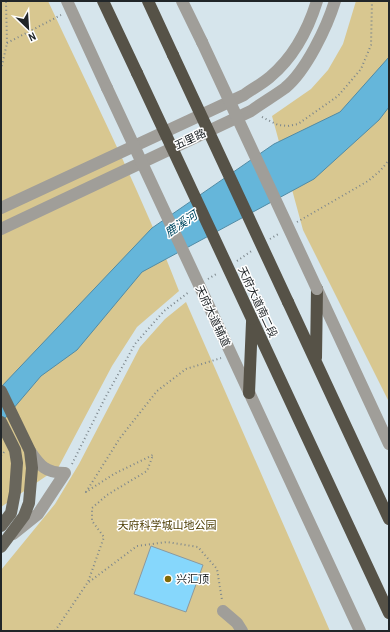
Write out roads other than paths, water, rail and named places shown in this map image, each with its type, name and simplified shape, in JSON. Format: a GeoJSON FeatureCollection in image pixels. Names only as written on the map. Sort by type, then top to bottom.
{"type":"FeatureCollection","features":[{"type":"Feature","properties":{"kind":"highway","name":"天府大道南二段"},"geometry":{"type":"LineString","coordinates":[[104,1],[389,614]]}},
{"type":"Feature","properties":{"kind":"highway"},"geometry":{"type":"LineString","coordinates":[[148,1],[389,519]]}},
{"type":"Feature","properties":{"kind":"highway"},"geometry":{"type":"LineString","coordinates":[[316,361],[317,289]]}},
{"type":"Feature","properties":{"kind":"highway"},"geometry":{"type":"LineString","coordinates":[[250,393],[252,319]]}},
{"type":"Feature","properties":{"kind":"main road"},"geometry":{"type":"LineString","coordinates":[[1,391],[30,452],[32,468],[29,503],[24,516],[1,547]]}},
{"type":"Feature","properties":{"kind":"main road"},"geometry":{"type":"LineString","coordinates":[[1,526],[11,513],[15,492],[17,463],[15,450],[2,425]]}},
{"type":"Feature","properties":{"kind":"street"},"geometry":{"type":"LineString","coordinates":[[182,1],[389,444]]}},
{"type":"Feature","properties":{"kind":"street","name":"五里路"},"geometry":{"type":"LineString","coordinates":[[1,208],[244,95],[270,77],[286,61],[302,38],[317,1]]}},
{"type":"Feature","properties":{"kind":"street","name":"五里路"},"geometry":{"type":"LineString","coordinates":[[1,229],[251,111],[286,87],[306,64],[318,42],[335,1]]}},
{"type":"Feature","properties":{"kind":"street","name":"天府大道辅道"},"geometry":{"type":"LineString","coordinates":[[69,6],[360,631]]}},
{"type":"Feature","properties":{"kind":"street"},"geometry":{"type":"LineString","coordinates":[[9,537],[38,514],[65,473],[48,471],[38,463],[30,452]]}},
{"type":"Feature","properties":{"kind":"street"},"geometry":{"type":"LineString","coordinates":[[223,611],[237,623],[242,631]]}},
{"type":"Feature","properties":{"kind":"water","name":"鹿溪河"},"geometry":{"type":"Polygon","coordinates":[[[389,57],[389,107],[379,120],[314,179],[142,272],[77,350],[41,376],[1,423],[1,387],[152,228],[274,144],[340,112],[389,57]]]}},
{"type":"Feature","properties":{"kind":"place","name":"兴汇顶"},"geometry":{"type":"Point","coordinates":[168,579]}},
{"type":"Feature","properties":{"kind":"park label","name":"天府科学城山地公园"},"geometry":{"type":"Point","coordinates":[167,525]}}]}
